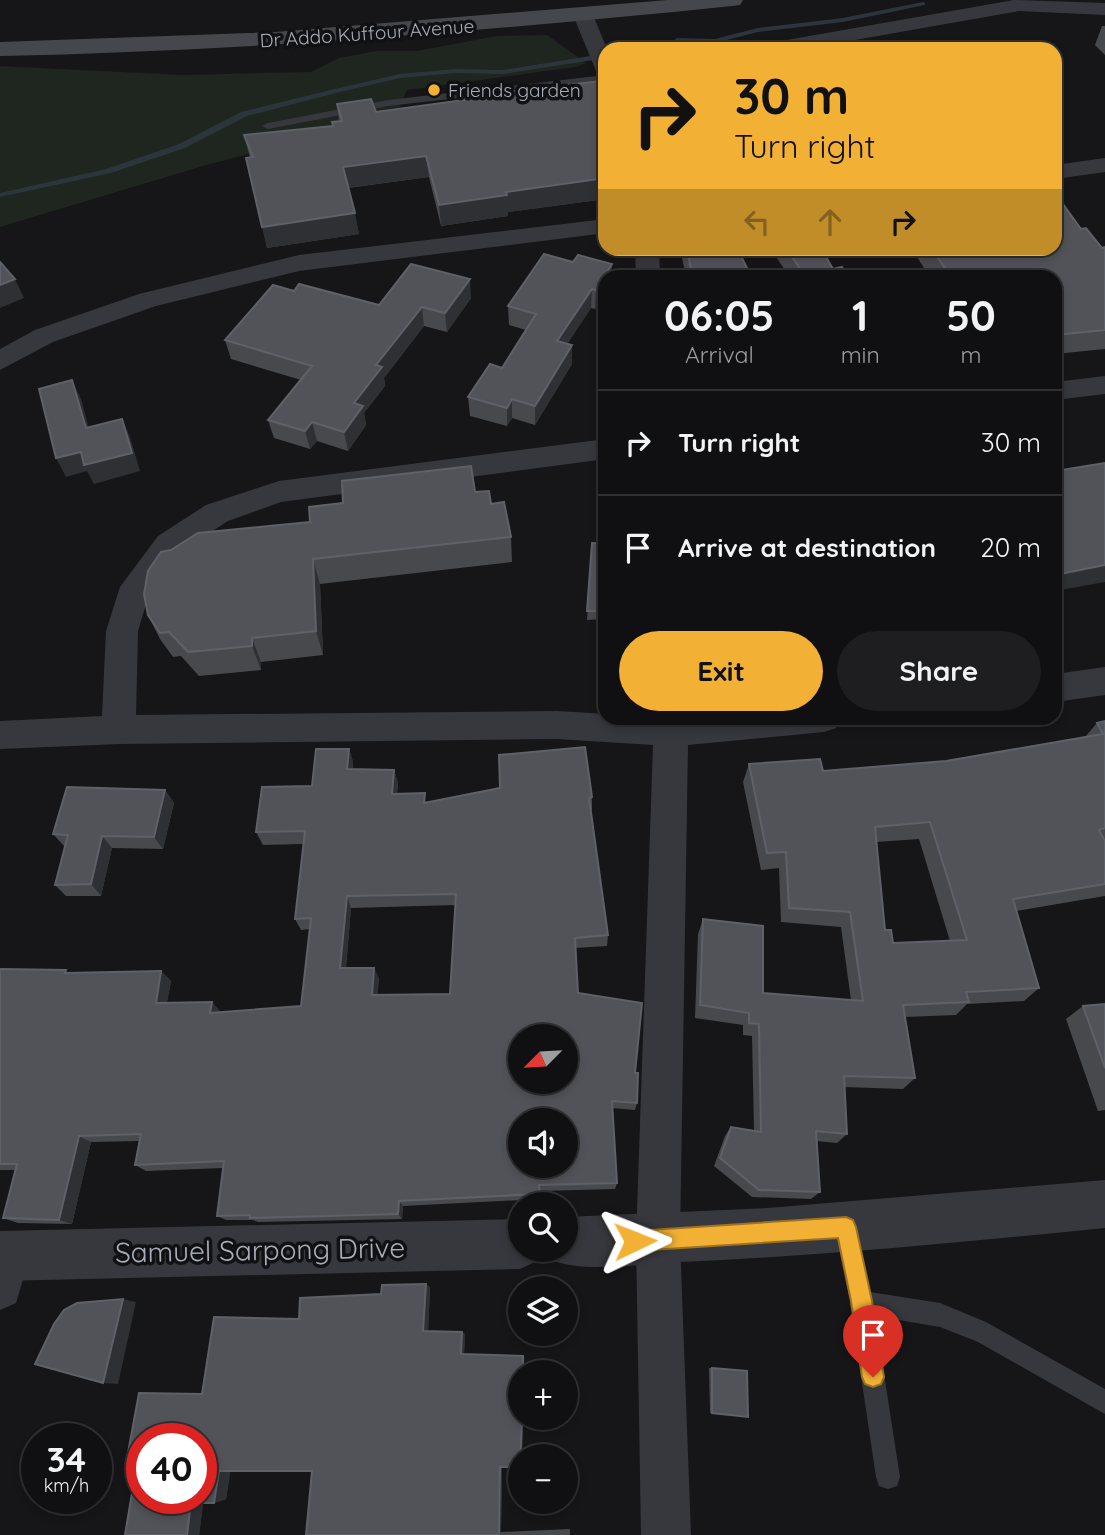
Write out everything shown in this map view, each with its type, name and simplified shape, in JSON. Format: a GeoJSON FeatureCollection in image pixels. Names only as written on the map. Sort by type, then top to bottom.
{"type":"FeatureCollection","features":[{"type":"Feature","properties":{"kind":"main road","name":"Dr Addo Kuffour Avenue"},"geometry":{"type":"LineString","coordinates":[[0,49],[281,39],[476,26],[732,0]]}},
{"type":"Feature","properties":{"kind":"street"},"geometry":{"type":"LineString","coordinates":[[810,42],[1019,5],[1105,9]]}},
{"type":"Feature","properties":{"kind":"street"},"geometry":{"type":"LineString","coordinates":[[583,15],[598,52]]}},
{"type":"Feature","properties":{"kind":"street"},"geometry":{"type":"LineString","coordinates":[[1062,171],[1105,166]]}},
{"type":"Feature","properties":{"kind":"street"},"geometry":{"type":"LineString","coordinates":[[0,361],[44,336],[148,300],[299,263],[598,227]]}},
{"type":"Feature","properties":{"kind":"street"},"geometry":{"type":"LineString","coordinates":[[1062,390],[1105,385]]}},
{"type":"Feature","properties":{"kind":"street"},"geometry":{"type":"LineString","coordinates":[[119,730],[122,631],[136,587],[169,544],[217,513],[279,492],[598,450]]}},
{"type":"Feature","properties":{"kind":"street"},"geometry":{"type":"LineString","coordinates":[[1062,687],[1105,681]]}},
{"type":"Feature","properties":{"kind":"street"},"geometry":{"type":"LineString","coordinates":[[0,735],[119,730],[671,725],[658,1240],[666,1535]]}},
{"type":"Feature","properties":{"kind":"street"},"geometry":{"type":"LineString","coordinates":[[578,1242],[658,1240],[846,1227],[1105,1204]]}},
{"type":"Feature","properties":{"kind":"street","name":"Samuel Sarpong Drive"},"geometry":{"type":"LineString","coordinates":[[3,1266],[508,1245]]}},
{"type":"Feature","properties":{"kind":"lane"},"geometry":{"type":"LineString","coordinates":[[268,126],[388,103],[598,79]]}},
{"type":"Feature","properties":{"kind":"lane"},"geometry":{"type":"LineString","coordinates":[[846,1227],[862,1301],[888,1477]]}},
{"type":"Feature","properties":{"kind":"lane"},"geometry":{"type":"LineString","coordinates":[[862,1301],[909,1308],[986,1334],[1105,1402]]}},
{"type":"Feature","properties":{"kind":"shaded area"},"geometry":{"type":"Polygon","coordinates":[[[547,35],[586,63],[576,67],[407,90],[399,108],[348,115],[305,139],[203,166],[0,227],[0,66],[182,75],[311,72],[339,58],[376,51],[417,51],[496,36],[547,35]]]}},
{"type":"Feature","properties":{"kind":"building"},"geometry":{"type":"Polygon","coordinates":[[[598,81],[598,179],[439,205],[426,156],[343,167],[355,213],[262,227],[246,158],[253,157],[244,135],[333,126],[332,122],[342,121],[337,104],[371,99],[376,112],[464,100],[463,97],[598,81]]]}},
{"type":"Feature","properties":{"kind":"building"},"geometry":{"type":"Polygon","coordinates":[[[1062,203],[1081,229],[1086,228],[1102,248],[1105,247],[1105,330],[1062,334],[1062,270],[946,270],[937,256],[1062,256],[1062,203]]]}},
{"type":"Feature","properties":{"kind":"building"},"geometry":{"type":"Polygon","coordinates":[[[544,254],[573,262],[578,255],[612,264],[608,270],[598,270],[598,287],[596,290],[592,289],[557,341],[572,345],[535,406],[512,399],[507,408],[468,397],[490,364],[502,368],[536,314],[508,306],[544,254]]]}},
{"type":"Feature","properties":{"kind":"building"},"geometry":{"type":"Polygon","coordinates":[[[688,256],[741,256],[748,270],[691,270],[688,256]]]}},
{"type":"Feature","properties":{"kind":"building"},"geometry":{"type":"Polygon","coordinates":[[[791,256],[826,256],[833,269],[842,267],[844,270],[801,270],[791,256]]]}},
{"type":"Feature","properties":{"kind":"building"},"geometry":{"type":"Polygon","coordinates":[[[0,262],[15,279],[0,285],[0,262]]]}},
{"type":"Feature","properties":{"kind":"building"},"geometry":{"type":"Polygon","coordinates":[[[411,264],[470,279],[445,313],[422,307],[376,365],[382,367],[354,403],[363,406],[344,432],[312,422],[305,431],[268,420],[312,366],[225,340],[273,285],[294,291],[299,284],[379,305],[411,264]]]}},
{"type":"Feature","properties":{"kind":"building"},"geometry":{"type":"Polygon","coordinates":[[[72,380],[86,428],[122,419],[132,453],[84,465],[81,452],[56,458],[39,389],[72,380]]]}},
{"type":"Feature","properties":{"kind":"building"},"geometry":{"type":"Polygon","coordinates":[[[1105,463],[1105,565],[1062,574],[1062,470],[1105,463]]]}},
{"type":"Feature","properties":{"kind":"building"},"geometry":{"type":"Polygon","coordinates":[[[471,466],[475,492],[489,491],[491,504],[504,502],[511,537],[313,559],[316,631],[252,638],[252,646],[188,652],[169,632],[160,633],[148,615],[144,594],[148,571],[161,552],[171,550],[198,533],[310,522],[309,507],[343,503],[342,481],[471,466]]]}},
{"type":"Feature","properties":{"kind":"building"},"geometry":{"type":"Polygon","coordinates":[[[592,543],[598,543],[598,611],[587,611],[592,543]]]}},
{"type":"Feature","properties":{"kind":"building"},"geometry":{"type":"Polygon","coordinates":[[[1105,721],[1105,828],[1099,830],[1105,841],[1105,884],[1013,899],[1039,988],[966,992],[969,1002],[903,1005],[915,1078],[844,1076],[847,1134],[816,1131],[820,1192],[759,1190],[720,1158],[731,1127],[761,1132],[759,1024],[749,1023],[749,1013],[700,1005],[703,919],[763,926],[763,993],[863,1001],[850,912],[789,908],[786,852],[767,853],[749,764],[820,759],[823,771],[946,761],[1103,734],[1097,723],[1105,721]],[[930,822],[875,827],[885,930],[891,930],[893,943],[967,940],[930,822]]]}},
{"type":"Feature","properties":{"kind":"building"},"geometry":{"type":"Polygon","coordinates":[[[585,747],[592,797],[589,798],[608,935],[575,938],[578,993],[642,1003],[635,1073],[638,1073],[637,1103],[612,1101],[617,1183],[539,1185],[540,1192],[399,1201],[398,1214],[250,1218],[250,1215],[217,1216],[224,1161],[135,1165],[141,1134],[79,1136],[59,1220],[3,1218],[17,1164],[0,1164],[0,969],[66,970],[65,973],[161,971],[156,1003],[212,1002],[210,1013],[301,1006],[311,918],[295,919],[305,831],[256,832],[262,787],[312,786],[316,749],[349,749],[347,769],[394,770],[392,794],[425,793],[424,803],[500,788],[499,755],[585,747]],[[456,894],[347,896],[340,968],[374,968],[372,995],[450,994],[456,894]]]}},
{"type":"Feature","properties":{"kind":"building"},"geometry":{"type":"Polygon","coordinates":[[[67,787],[165,790],[154,837],[102,836],[91,884],[55,885],[68,835],[53,834],[67,787]]]}},
{"type":"Feature","properties":{"kind":"building"},"geometry":{"type":"Polygon","coordinates":[[[1105,1004],[1105,1068],[1083,1006],[1105,1004]]]}},
{"type":"Feature","properties":{"kind":"building"},"geometry":{"type":"Polygon","coordinates":[[[426,1284],[423,1331],[462,1332],[461,1354],[523,1356],[523,1360],[508,1360],[508,1430],[522,1430],[521,1444],[508,1444],[508,1467],[500,1467],[499,1535],[306,1535],[312,1471],[219,1471],[217,1484],[217,1423],[133,1423],[139,1393],[202,1394],[214,1317],[299,1319],[300,1298],[381,1294],[382,1285],[426,1284]]]}},
{"type":"Feature","properties":{"kind":"building"},"geometry":{"type":"Polygon","coordinates":[[[123,1299],[103,1383],[35,1364],[54,1324],[64,1310],[77,1303],[123,1299]]]}},
{"type":"Feature","properties":{"kind":"building"},"geometry":{"type":"Polygon","coordinates":[[[712,1368],[747,1371],[748,1417],[712,1413],[712,1368]]]}},
{"type":"Feature","properties":{"kind":"building"},"geometry":{"type":"Polygon","coordinates":[[[128,1514],[190,1514],[187,1535],[125,1535],[128,1514]]]}},
{"type":"Feature","properties":{"kind":"waterway"},"geometry":{"type":"LineString","coordinates":[[675,42],[715,41],[758,30],[843,20],[923,4]]}},
{"type":"Feature","properties":{"kind":"waterway"},"geometry":{"type":"LineString","coordinates":[[0,195],[108,171],[182,146],[244,114],[339,90],[400,76],[456,71],[503,72],[590,58]]}},
{"type":"Feature","properties":{"kind":"place","name":"Friends garden"},"geometry":{"type":"Point","coordinates":[434,90]}},
{"type":"Feature","properties":{"kind":"route"},"geometry":{"type":"LineString","coordinates":[[635,1241],[846,1227],[862,1301],[873,1377]]}}]}
